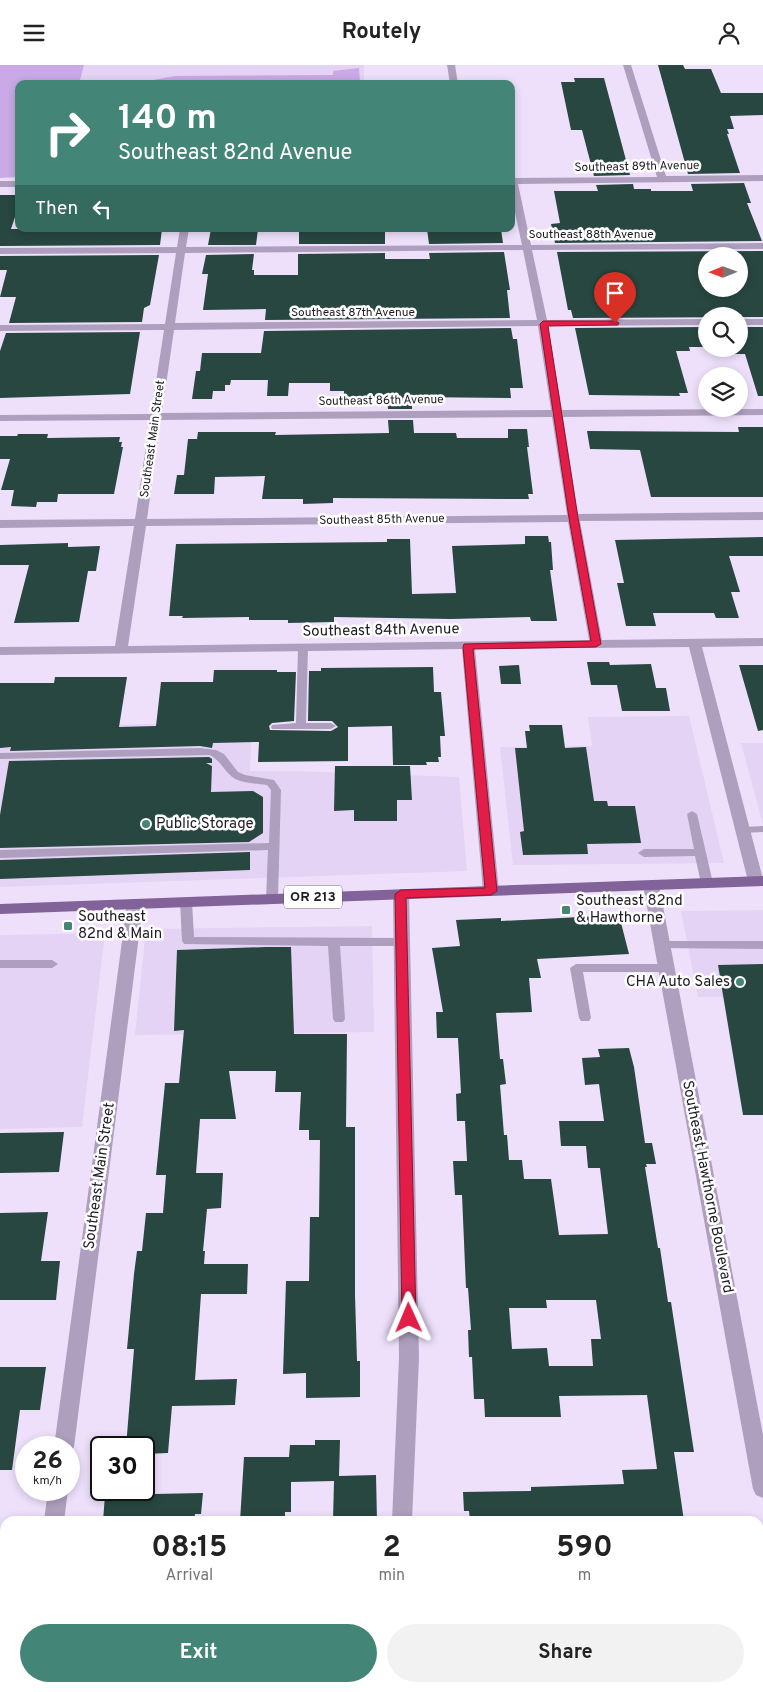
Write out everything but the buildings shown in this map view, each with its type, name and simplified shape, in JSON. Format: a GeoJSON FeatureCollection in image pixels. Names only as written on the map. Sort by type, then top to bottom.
{"type":"FeatureCollection","features":[{"type":"Feature","properties":{"kind":"main road","name":"OR 213"},"geometry":{"type":"LineString","coordinates":[[0,909],[759,881]]}},
{"type":"Feature","properties":{"kind":"street"},"geometry":{"type":"LineString","coordinates":[[451,65],[453,80]]}},
{"type":"Feature","properties":{"kind":"street"},"geometry":{"type":"LineString","coordinates":[[628,65],[662,179]]}},
{"type":"Feature","properties":{"kind":"street","name":"Southeast 89th Avenue"},"geometry":{"type":"LineString","coordinates":[[515,181],[763,178]]}},
{"type":"Feature","properties":{"kind":"street"},"geometry":{"type":"LineString","coordinates":[[0,184],[15,184]]}},
{"type":"Feature","properties":{"kind":"street"},"geometry":{"type":"LineString","coordinates":[[515,194],[543,324],[573,518],[596,644]]}},
{"type":"Feature","properties":{"kind":"street","name":"Southeast Main Street"},"geometry":{"type":"LineString","coordinates":[[121,650],[142,523],[184,232]]}},
{"type":"Feature","properties":{"kind":"street","name":"Southeast 88th Avenue"},"geometry":{"type":"LineString","coordinates":[[0,251],[763,246]]}},
{"type":"Feature","properties":{"kind":"street"},"geometry":{"type":"LineString","coordinates":[[748,322],[763,322]]}},
{"type":"Feature","properties":{"kind":"street","name":"Southeast 87th Avenue"},"geometry":{"type":"LineString","coordinates":[[0,328],[698,323]]}},
{"type":"Feature","properties":{"kind":"street","name":"Southeast 86th Avenue"},"geometry":{"type":"LineString","coordinates":[[0,418],[763,412]]}},
{"type":"Feature","properties":{"kind":"street","name":"Southeast 85th Avenue"},"geometry":{"type":"LineString","coordinates":[[0,524],[763,516]]}},
{"type":"Feature","properties":{"kind":"street"},"geometry":{"type":"LineString","coordinates":[[695,643],[742,830],[759,881]]}},
{"type":"Feature","properties":{"kind":"street","name":"Southeast 84th Avenue"},"geometry":{"type":"LineString","coordinates":[[0,651],[763,643]]}},
{"type":"Feature","properties":{"kind":"street"},"geometry":{"type":"LineString","coordinates":[[468,647],[491,891]]}},
{"type":"Feature","properties":{"kind":"street","name":"Southeast Hawthorne Boulevard"},"geometry":{"type":"LineString","coordinates":[[651,885],[763,1489]]}},
{"type":"Feature","properties":{"kind":"street"},"geometry":{"type":"LineString","coordinates":[[401,894],[410,1358],[402,1516]]}},
{"type":"Feature","properties":{"kind":"street","name":"Southeast Main Street"},"geometry":{"type":"LineString","coordinates":[[65,1436],[135,904]]}},
{"type":"Feature","properties":{"kind":"street"},"geometry":{"type":"LineString","coordinates":[[55,1516],[57,1501]]}},
{"type":"Feature","properties":{"kind":"lane"},"geometry":{"type":"LineString","coordinates":[[302,726],[303,648]]}},
{"type":"Feature","properties":{"kind":"lane"},"geometry":{"type":"LineString","coordinates":[[276,727],[331,725]]}},
{"type":"Feature","properties":{"kind":"lane"},"geometry":{"type":"LineString","coordinates":[[0,757],[200,751],[212,752],[220,756],[234,774],[242,778],[263,780],[274,785],[276,790],[272,899]]}},
{"type":"Feature","properties":{"kind":"lane"},"geometry":{"type":"LineString","coordinates":[[692,814],[707,883]]}},
{"type":"Feature","properties":{"kind":"lane"},"geometry":{"type":"LineString","coordinates":[[742,830],[763,829]]}},
{"type":"Feature","properties":{"kind":"lane"},"geometry":{"type":"LineString","coordinates":[[0,854],[275,846]]}},
{"type":"Feature","properties":{"kind":"lane"},"geometry":{"type":"LineString","coordinates":[[644,853],[700,852]]}},
{"type":"Feature","properties":{"kind":"lane"},"geometry":{"type":"LineString","coordinates":[[186,902],[188,941],[402,942]]}},
{"type":"Feature","properties":{"kind":"lane"},"geometry":{"type":"LineString","coordinates":[[334,941],[339,1019]]}},
{"type":"Feature","properties":{"kind":"lane"},"geometry":{"type":"LineString","coordinates":[[662,945],[763,945]]}},
{"type":"Feature","properties":{"kind":"lane"},"geometry":{"type":"LineString","coordinates":[[0,964],[52,964]]}},
{"type":"Feature","properties":{"kind":"lane"},"geometry":{"type":"LineString","coordinates":[[585,1018],[576,969],[666,968]]}},
{"type":"Feature","properties":{"kind":"shaded area"},"geometry":{"type":"Polygon","coordinates":[[[0,65],[84,65],[80,80],[15,80],[15,177],[0,178],[0,65]]]}},
{"type":"Feature","properties":{"kind":"shaded area"},"geometry":{"type":"Polygon","coordinates":[[[84,65],[364,65],[364,80],[80,80],[84,65]]]}},
{"type":"Feature","properties":{"kind":"shaded area"},"geometry":{"type":"Polygon","coordinates":[[[359,68],[360,80],[153,80],[175,76],[333,75],[333,71],[359,68]]]}},
{"type":"Feature","properties":{"kind":"shaded area"},"geometry":{"type":"Polygon","coordinates":[[[689,716],[724,863],[513,865],[500,747],[592,746],[588,717],[689,716]]]}},
{"type":"Feature","properties":{"kind":"shaded area","name":"Public Storage"},"geometry":{"type":"Polygon","coordinates":[[[252,721],[250,771],[459,777],[467,871],[0,887],[0,728],[252,721]]]}},
{"type":"Feature","properties":{"kind":"shaded area"},"geometry":{"type":"Polygon","coordinates":[[[741,743],[763,743],[763,824],[741,743]]]}},
{"type":"Feature","properties":{"kind":"shaded area"},"geometry":{"type":"Polygon","coordinates":[[[763,910],[763,997],[698,997],[681,911],[763,910]]]}},
{"type":"Feature","properties":{"kind":"shaded area"},"geometry":{"type":"Polygon","coordinates":[[[372,926],[374,1032],[135,1035],[146,929],[372,926]]]}},
{"type":"Feature","properties":{"kind":"shaded area"},"geometry":{"type":"Polygon","coordinates":[[[105,933],[82,1127],[0,1129],[0,935],[105,933]]]}},
{"type":"Feature","properties":{"kind":"place","name":"Public Storage"},"geometry":{"type":"Point","coordinates":[146,824]}},
{"type":"Feature","properties":{"kind":"place","name":"Southeast 82nd & Hawthorne"},"geometry":{"type":"Point","coordinates":[566,910]}},
{"type":"Feature","properties":{"kind":"place","name":"Southeast 82nd & Main"},"geometry":{"type":"Point","coordinates":[68,926]}},
{"type":"Feature","properties":{"kind":"place","name":"CHA Auto Sales"},"geometry":{"type":"Point","coordinates":[740,982]}},
{"type":"Feature","properties":{"kind":"route"},"geometry":{"type":"LineString","coordinates":[[409,1318],[401,894],[491,891],[468,647],[596,644],[573,518],[543,324],[615,323]]}}]}
